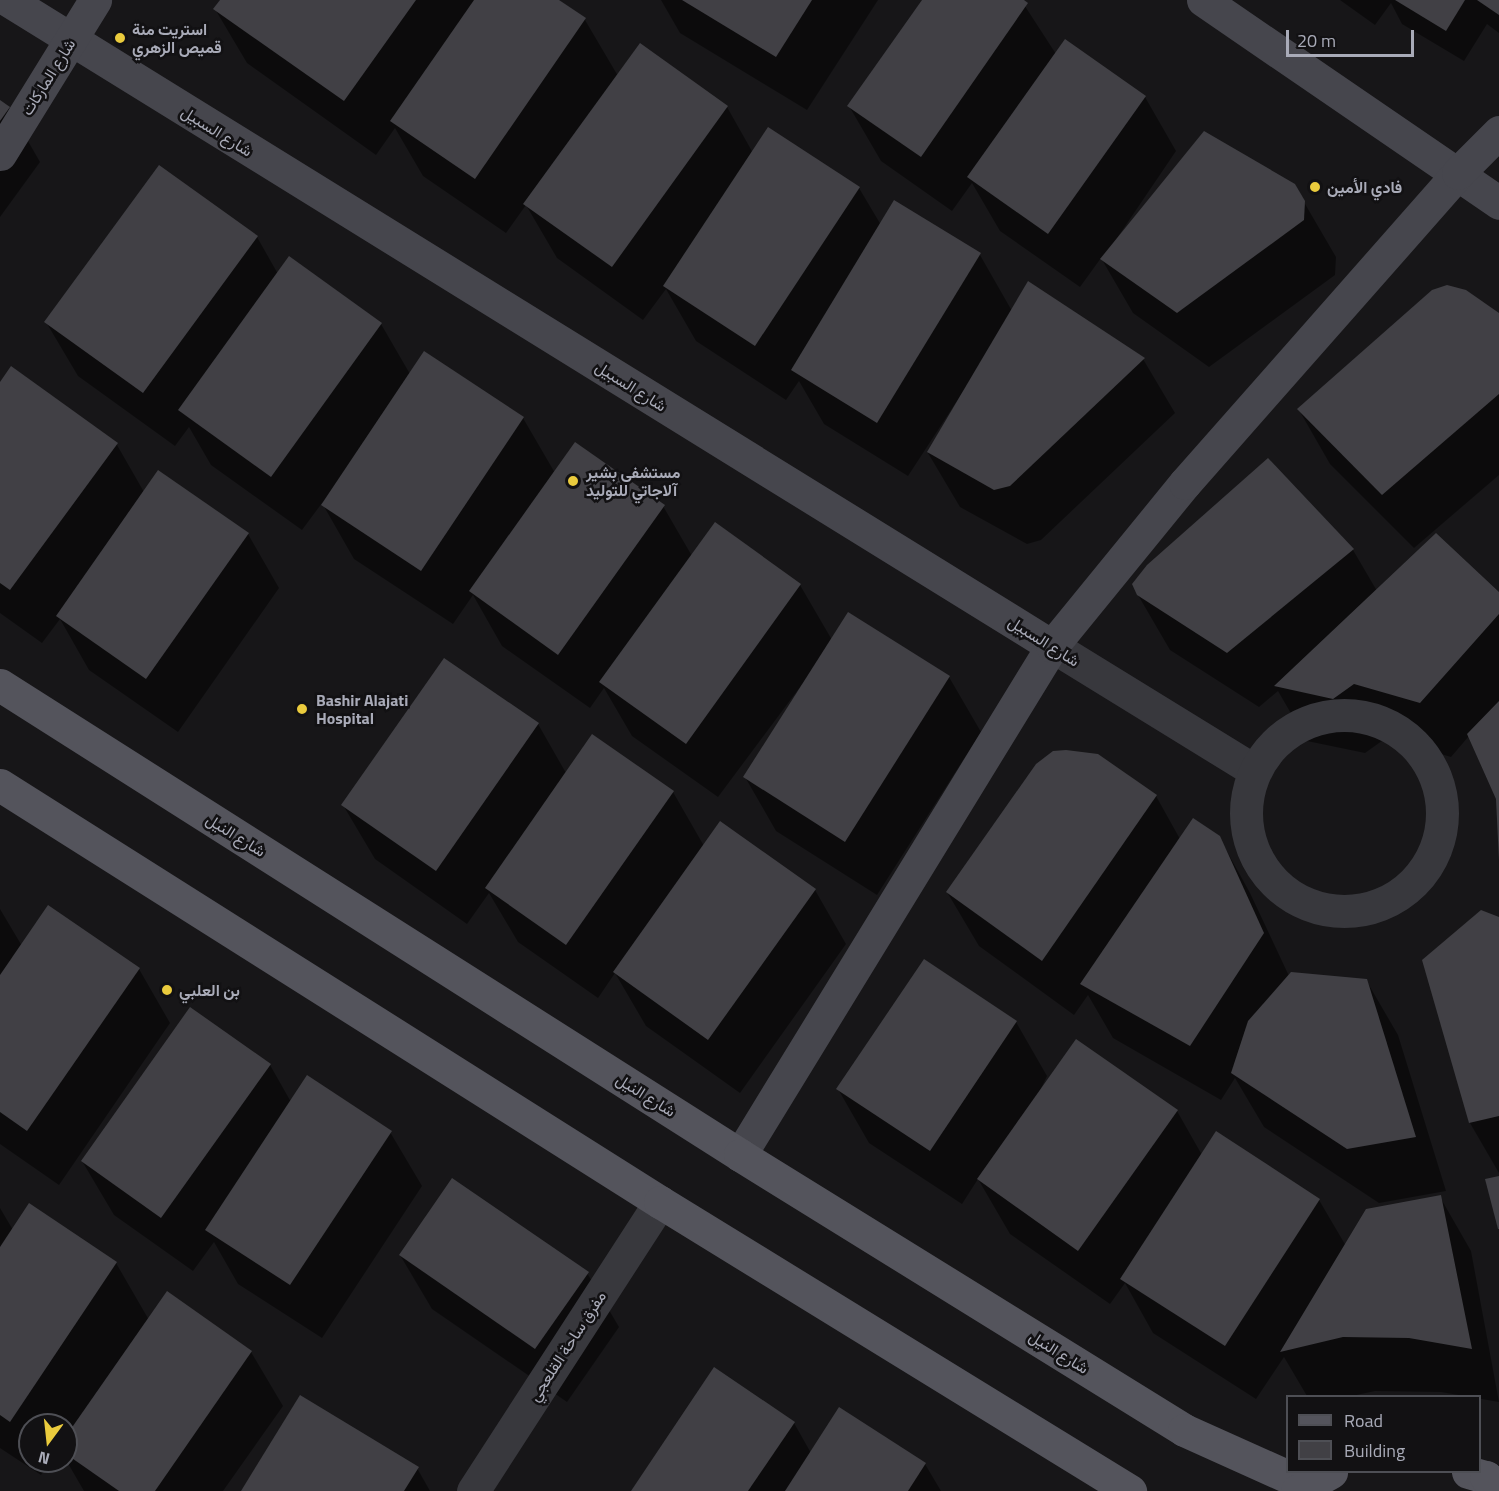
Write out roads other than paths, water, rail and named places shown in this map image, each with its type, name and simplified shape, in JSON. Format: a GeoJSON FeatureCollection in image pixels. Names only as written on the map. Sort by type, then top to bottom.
{"type":"FeatureCollection","features":[{"type":"Feature","properties":{"kind":"main road","name":"شارع النيل"},"geometry":{"type":"LineString","coordinates":[[0,685],[740,1155],[1184,1430],[1286,1472]]}},
{"type":"Feature","properties":{"kind":"main road"},"geometry":{"type":"LineString","coordinates":[[0,785],[660,1202],[1130,1491]]}},
{"type":"Feature","properties":{"kind":"main road","name":"شارع النيل"},"geometry":{"type":"LineString","coordinates":[[1289,1473],[1311,1482]]}},
{"type":"Feature","properties":{"kind":"main road"},"geometry":{"type":"LineString","coordinates":[[1471,1473],[1486,1478],[1499,1488]]}},
{"type":"Feature","properties":{"kind":"street","name":"شارع السبيل"},"geometry":{"type":"LineString","coordinates":[[8,0],[1255,771]]}},
{"type":"Feature","properties":{"kind":"street","name":"شارع الماركات"},"geometry":{"type":"LineString","coordinates":[[0,154],[95,0]]}},
{"type":"Feature","properties":{"kind":"street"},"geometry":{"type":"LineString","coordinates":[[1203,0],[1499,203]]}},
{"type":"Feature","properties":{"kind":"street"},"geometry":{"type":"LineString","coordinates":[[740,1155],[1052,646],[1185,483],[1458,173],[1499,132]]}},
{"type":"Feature","properties":{"kind":"street"},"geometry":{"type":"LineString","coordinates":[[1320,717],[1368,717],[1390,726],[1418,747],[1438,781],[1444,816],[1429,865],[1413,884],[1385,903],[1342,912],[1320,909],[1289,895],[1269,877],[1251,847],[1245,813],[1255,771],[1284,735],[1320,717]]}},
{"type":"Feature","properties":{"kind":"street","name":"مفرق ساحة القلعجي"},"geometry":{"type":"LineString","coordinates":[[473,1491],[660,1202]]}},
{"type":"Feature","properties":{"kind":"place","name":"استريت منة قميص الزهري"},"geometry":{"type":"Point","coordinates":[120,38]}},
{"type":"Feature","properties":{"kind":"place","name":"فادي الأمين"},"geometry":{"type":"Point","coordinates":[1315,187]}},
{"type":"Feature","properties":{"kind":"place","name":"مستشفى بشير آلاجاتي للتوليد"},"geometry":{"type":"Point","coordinates":[573,481]}},
{"type":"Feature","properties":{"kind":"place","name":"Bashir Alajati Hospital"},"geometry":{"type":"Point","coordinates":[302,709]}},
{"type":"Feature","properties":{"kind":"place","name":"بن العلبي"},"geometry":{"type":"Point","coordinates":[167,990]}}]}
